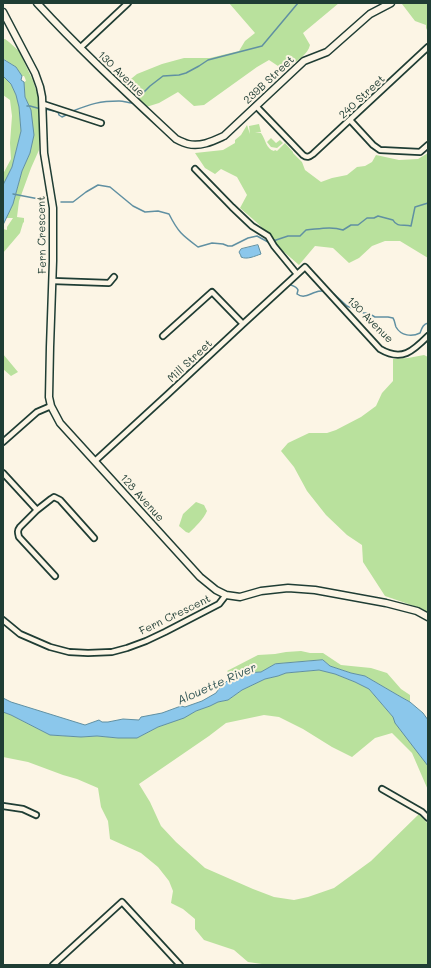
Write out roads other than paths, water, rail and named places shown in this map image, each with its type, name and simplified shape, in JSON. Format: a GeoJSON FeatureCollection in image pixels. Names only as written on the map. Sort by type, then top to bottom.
{"type":"FeatureCollection","features":[{"type":"Feature","properties":{"kind":"street","name":"130 Avenue"},"geometry":{"type":"LineString","coordinates":[[37,3],[60,29],[176,139],[188,144],[200,145]]}},
{"type":"Feature","properties":{"kind":"street"},"geometry":{"type":"LineString","coordinates":[[80,48],[128,3]]}},
{"type":"Feature","properties":{"kind":"street","name":"239B Street"},"geometry":{"type":"LineString","coordinates":[[200,145],[224,136],[304,61],[327,52],[370,14],[391,3]]}},
{"type":"Feature","properties":{"kind":"street","name":"Fern Crescent"},"geometry":{"type":"LineString","coordinates":[[3,12],[35,73],[40,87],[43,107],[44,153],[53,208],[53,281],[49,390],[51,406]]}},
{"type":"Feature","properties":{"kind":"street","name":"240 Street"},"geometry":{"type":"LineString","coordinates":[[256,106],[301,153],[307,157],[310,156],[428,47]]}},
{"type":"Feature","properties":{"kind":"street"},"geometry":{"type":"LineString","coordinates":[[43,107],[101,123]]}},
{"type":"Feature","properties":{"kind":"street"},"geometry":{"type":"LineString","coordinates":[[350,120],[380,150],[420,152],[428,145]]}},
{"type":"Feature","properties":{"kind":"street"},"geometry":{"type":"LineString","coordinates":[[195,169],[252,226],[270,238],[274,246],[297,274]]}},
{"type":"Feature","properties":{"kind":"street","name":"130 Avenue"},"geometry":{"type":"LineString","coordinates":[[297,274],[306,268],[380,349],[385,352],[395,355],[409,353],[428,336]]}},
{"type":"Feature","properties":{"kind":"street","name":"Mill Street"},"geometry":{"type":"LineString","coordinates":[[95,461],[297,274]]}},
{"type":"Feature","properties":{"kind":"street"},"geometry":{"type":"LineString","coordinates":[[53,281],[109,283],[114,277]]}},
{"type":"Feature","properties":{"kind":"street"},"geometry":{"type":"LineString","coordinates":[[163,336],[212,292],[242,324]]}},
{"type":"Feature","properties":{"kind":"street"},"geometry":{"type":"LineString","coordinates":[[3,442],[37,412],[51,406]]}},
{"type":"Feature","properties":{"kind":"street","name":"128 Avenue"},"geometry":{"type":"LineString","coordinates":[[51,406],[60,423],[200,577],[216,590],[226,595]]}},
{"type":"Feature","properties":{"kind":"street"},"geometry":{"type":"LineString","coordinates":[[3,473],[37,510]]}},
{"type":"Feature","properties":{"kind":"street"},"geometry":{"type":"LineString","coordinates":[[55,576],[19,537],[18,530],[20,527],[37,510],[51,499],[57,498],[94,538]]}},
{"type":"Feature","properties":{"kind":"street","name":"Fern Crescent"},"geometry":{"type":"LineString","coordinates":[[3,620],[20,634],[50,647],[69,652],[88,653],[112,652],[146,641],[219,604],[226,595],[240,596],[288,588],[315,590],[386,603],[417,611],[428,617]]}},
{"type":"Feature","properties":{"kind":"street"},"geometry":{"type":"LineString","coordinates":[[382,789],[422,812],[428,818]]}},
{"type":"Feature","properties":{"kind":"street"},"geometry":{"type":"LineString","coordinates":[[3,806],[23,809],[36,815]]}},
{"type":"Feature","properties":{"kind":"street"},"geometry":{"type":"LineString","coordinates":[[53,965],[122,902],[180,965]]}},
{"type":"Feature","properties":{"kind":"water"},"geometry":{"type":"Polygon","coordinates":[[[3,59],[16,67],[22,76],[21,80],[24,82],[25,97],[31,110],[34,135],[30,153],[22,171],[13,204],[3,225],[3,185],[12,167],[21,131],[19,107],[16,95],[11,84],[3,76],[3,59]]]}},
{"type":"Feature","properties":{"kind":"water"},"geometry":{"type":"Polygon","coordinates":[[[258,245],[261,254],[248,258],[241,257],[239,252],[241,249],[258,245]]]}},
{"type":"Feature","properties":{"kind":"water"},"geometry":{"type":"Polygon","coordinates":[[[323,660],[330,666],[365,676],[410,702],[423,713],[428,720],[428,766],[395,723],[393,717],[369,689],[335,674],[319,670],[286,673],[265,679],[242,690],[228,700],[218,702],[196,711],[184,718],[158,727],[137,738],[50,735],[3,712],[3,698],[11,702],[85,725],[99,720],[102,722],[108,722],[123,719],[139,720],[141,717],[162,713],[181,706],[185,707],[202,701],[216,693],[220,687],[233,676],[243,673],[261,672],[275,664],[323,660]]]}},
{"type":"Feature","properties":{"kind":"waterway"},"geometry":{"type":"LineString","coordinates":[[138,98],[163,76],[186,73],[208,60],[262,46],[298,3]]}},
{"type":"Feature","properties":{"kind":"waterway"},"geometry":{"type":"LineString","coordinates":[[73,111],[101,102],[119,101],[132,103]]}},
{"type":"Feature","properties":{"kind":"waterway"},"geometry":{"type":"LineString","coordinates":[[27,106],[41,109]]}},
{"type":"Feature","properties":{"kind":"waterway"},"geometry":{"type":"LineString","coordinates":[[45,109],[58,112],[62,117],[66,115]]}},
{"type":"Feature","properties":{"kind":"waterway"},"geometry":{"type":"LineString","coordinates":[[61,202],[73,202],[98,185],[110,187],[133,206],[145,212],[158,211],[169,214],[181,233],[198,247],[212,243],[232,246],[248,238],[257,236],[270,242],[288,236],[300,236],[306,230],[329,228],[343,230],[351,225],[358,225],[367,218],[374,218],[378,216],[393,220],[399,225],[411,226],[415,207],[428,203]]}},
{"type":"Feature","properties":{"kind":"waterway"},"geometry":{"type":"LineString","coordinates":[[13,194],[39,199]]}},
{"type":"Feature","properties":{"kind":"waterway"},"geometry":{"type":"LineString","coordinates":[[291,285],[298,289],[297,294],[302,296],[322,291]]}},
{"type":"Feature","properties":{"kind":"waterway"},"geometry":{"type":"LineString","coordinates":[[334,294],[347,306],[354,309],[368,313],[375,317],[393,318],[398,330],[407,335],[420,333],[424,325],[428,323]]}},
{"type":"Feature","properties":{"kind":"water label","name":"Alouette River"},"geometry":{"type":"Point","coordinates":[217,684]}}]}
